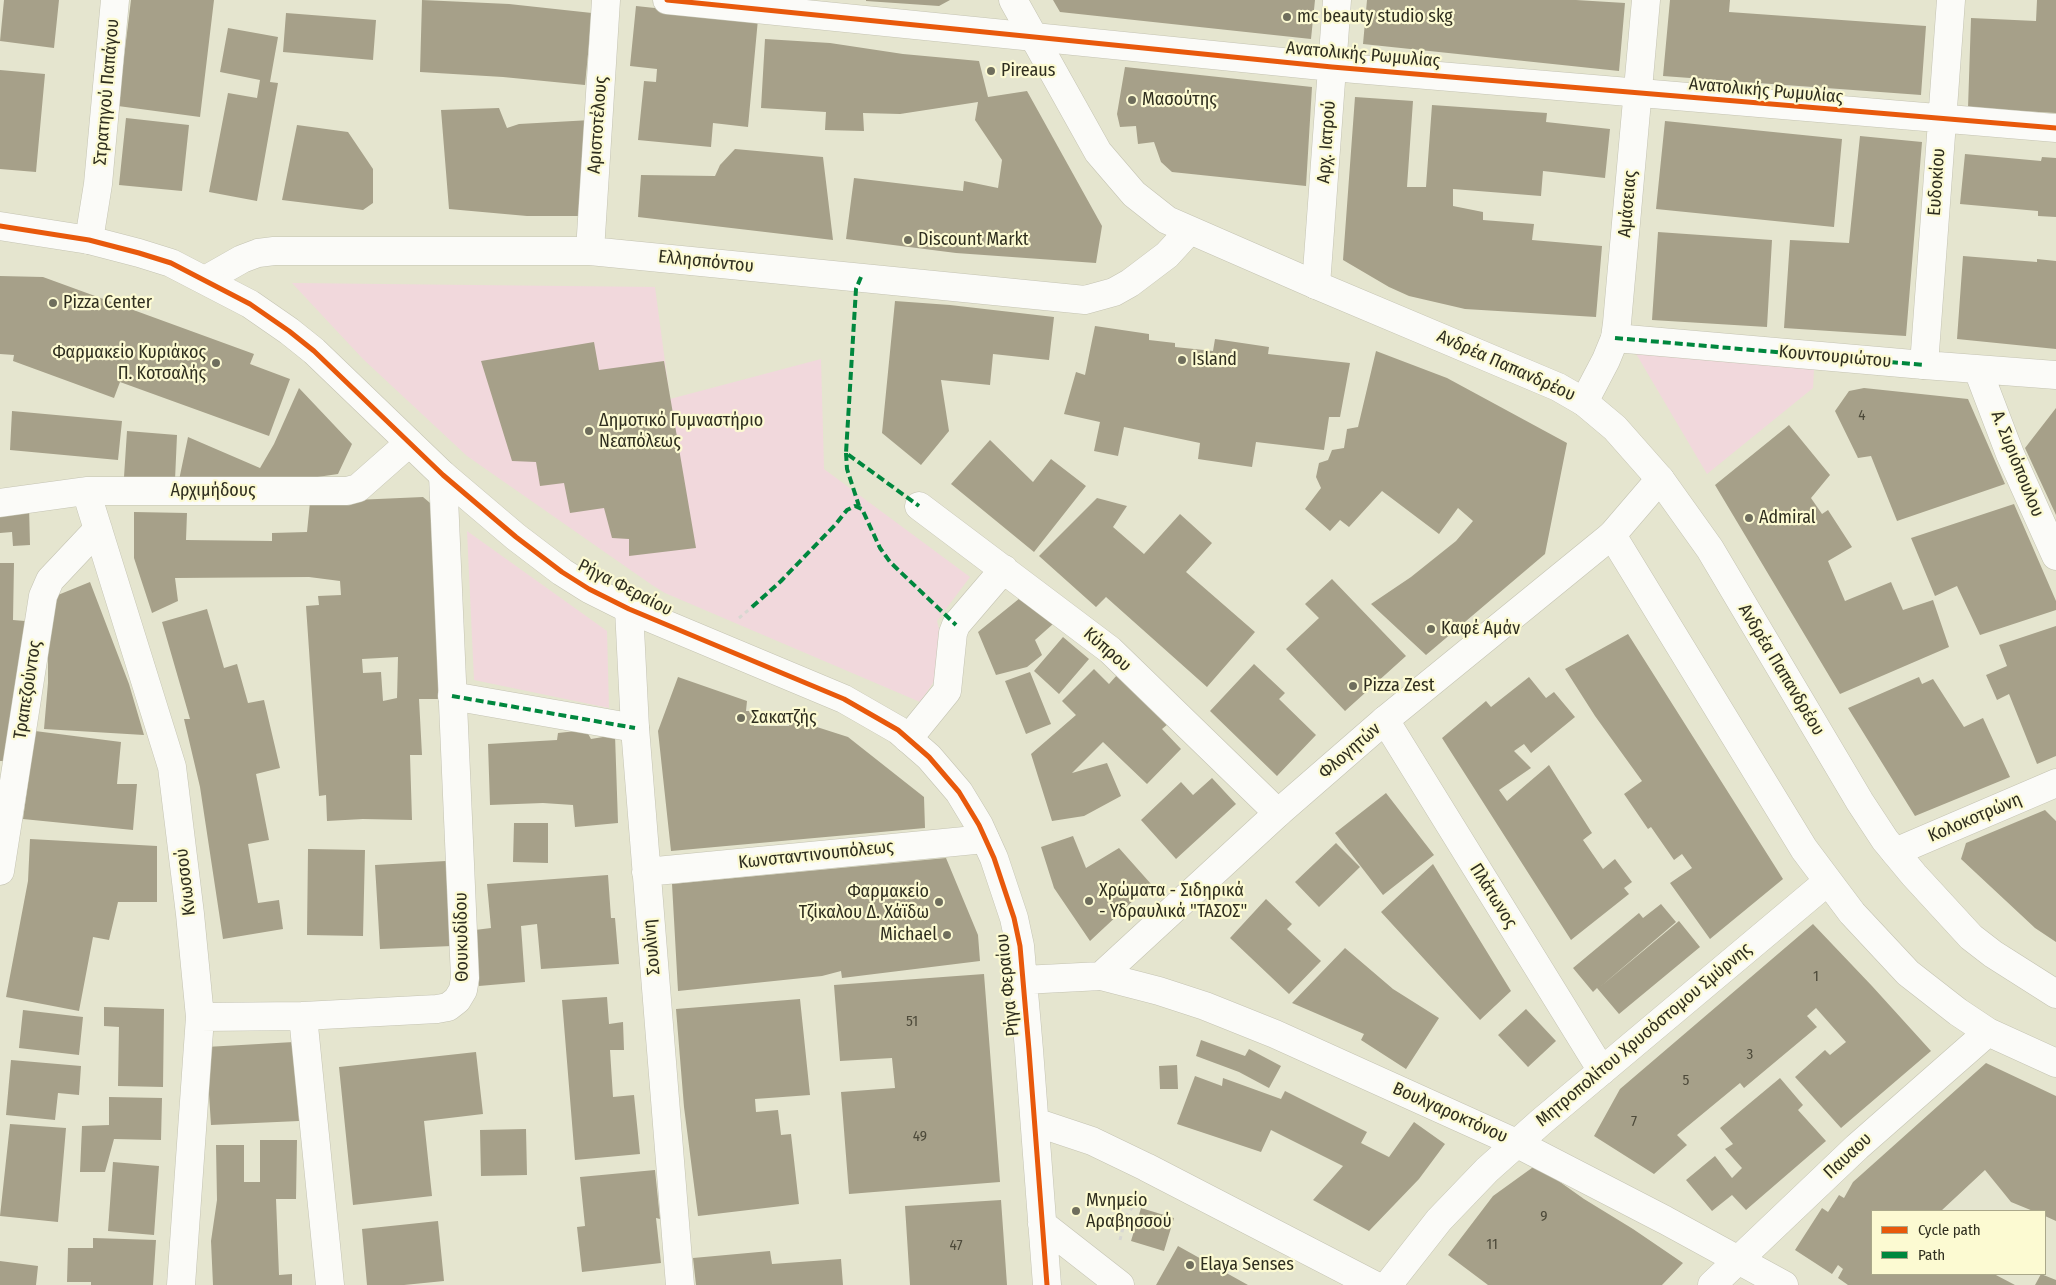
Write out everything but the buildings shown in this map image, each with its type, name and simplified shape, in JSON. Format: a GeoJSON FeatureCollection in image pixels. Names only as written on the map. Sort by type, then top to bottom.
{"type":"FeatureCollection","features":[{"type":"Feature","properties":{"kind":"street","name":"Στρατηγού Παπάγου"},"geometry":{"type":"LineString","coordinates":[[89,240],[98,184],[115,0]]}},
{"type":"Feature","properties":{"kind":"street","name":"Αριστοτέλους"},"geometry":{"type":"LineString","coordinates":[[590,251],[606,0]]}},
{"type":"Feature","properties":{"kind":"street","name":"Ανατολικής Ρωμυλίας"},"geometry":{"type":"LineString","coordinates":[[667,0],[1332,67],[2056,128]]}},
{"type":"Feature","properties":{"kind":"street","name":"Ανδρέα Παπανδρέου"},"geometry":{"type":"LineString","coordinates":[[1013,0],[1098,152],[1107,165],[1150,208],[1167,220],[1189,230],[1316,285],[1513,366],[1558,387],[1584,402],[1626,439],[1660,479],[1710,549],[1860,802],[1895,852],[1936,900],[1972,937],[1993,954],[2056,994]]}},
{"type":"Feature","properties":{"kind":"street","name":"Αρχ. Ιατρού"},"geometry":{"type":"LineString","coordinates":[[1316,285],[1337,0]]}},
{"type":"Feature","properties":{"kind":"street","name":"Αμάσειας"},"geometry":{"type":"LineString","coordinates":[[1584,402],[1615,338],[1646,0]]}},
{"type":"Feature","properties":{"kind":"street","name":"Ευδοκίου"},"geometry":{"type":"LineString","coordinates":[[1924,365],[1951,0]]}},
{"type":"Feature","properties":{"kind":"street","name":"Ρήγα Φεραίου"},"geometry":{"type":"LineString","coordinates":[[0,226],[89,240],[139,253],[171,263],[250,304],[289,331],[332,368],[443,475],[516,537],[562,572],[589,589],[629,609],[844,699],[888,724],[908,739],[938,767],[959,792],[974,815],[986,839],[1014,918],[1020,946],[1047,1285]]}},
{"type":"Feature","properties":{"kind":"street","name":"Ελλησπόντου"},"geometry":{"type":"LineString","coordinates":[[205,280],[242,258],[274,251],[590,251],[1084,300],[1114,292],[1130,283],[1167,255],[1189,230]]}},
{"type":"Feature","properties":{"kind":"street","name":"Κουντουριώτου"},"geometry":{"type":"LineString","coordinates":[[1615,338],[1978,370],[2056,375]]}},
{"type":"Feature","properties":{"kind":"street","name":"Α. Συριόπουλου"},"geometry":{"type":"LineString","coordinates":[[1978,370],[2010,454],[2056,556]]}},
{"type":"Feature","properties":{"kind":"street","name":"Αρχιμήδους"},"geometry":{"type":"LineString","coordinates":[[0,503],[86,491],[347,491],[358,488],[409,443]]}},
{"type":"Feature","properties":{"kind":"street","name":"Θουκυδίδου"},"geometry":{"type":"LineString","coordinates":[[200,1017],[302,1016],[437,1010],[448,1007],[458,1000],[463,990],[465,968],[443,475]]}},
{"type":"Feature","properties":{"kind":"street","name":"Φλογητών"},"geometry":{"type":"LineString","coordinates":[[1101,976],[1278,813],[1385,720],[1612,536],[1660,479]]}},
{"type":"Feature","properties":{"kind":"street","name":"Κνωσσού"},"geometry":{"type":"LineString","coordinates":[[86,491],[172,767],[200,1017],[181,1285]]}},
{"type":"Feature","properties":{"kind":"street","name":"Κύπρου"},"geometry":{"type":"LineString","coordinates":[[919,506],[1110,650],[1278,813]]}},
{"type":"Feature","properties":{"kind":"street","name":"Τραπεζούντος"},"geometry":{"type":"LineString","coordinates":[[0,871],[43,596],[50,580],[98,528]]}},
{"type":"Feature","properties":{"kind":"street"},"geometry":{"type":"LineString","coordinates":[[1612,536],[1795,834],[1827,882],[1852,913],[1908,973],[1958,1012],[1988,1032],[2056,1063]]}},
{"type":"Feature","properties":{"kind":"street"},"geometry":{"type":"LineString","coordinates":[[908,739],[947,691],[953,633],[956,625],[1004,569]]}},
{"type":"Feature","properties":{"kind":"street","name":"Σουλίνη"},"geometry":{"type":"LineString","coordinates":[[629,609],[635,728],[680,1285]]}},
{"type":"Feature","properties":{"kind":"street"},"geometry":{"type":"LineString","coordinates":[[452,696],[635,728]]}},
{"type":"Feature","properties":{"kind":"street","name":"Πλάτωνος"},"geometry":{"type":"LineString","coordinates":[[1385,720],[1602,1071]]}},
{"type":"Feature","properties":{"kind":"street","name":"Κολοκοτρώνη"},"geometry":{"type":"LineString","coordinates":[[1895,852],[2056,783]]}},
{"type":"Feature","properties":{"kind":"street","name":"Κωνσταντινουπόλεως"},"geometry":{"type":"LineString","coordinates":[[646,872],[986,839]]}},
{"type":"Feature","properties":{"kind":"street","name":"Μητροπολίτου Χρυσόστομου Σμύρνης"},"geometry":{"type":"LineString","coordinates":[[1388,1285],[1452,1205],[1516,1143],[1827,882]]}},
{"type":"Feature","properties":{"kind":"street"},"geometry":{"type":"LineString","coordinates":[[1023,980],[1101,976]]}},
{"type":"Feature","properties":{"kind":"street","name":"Βουλγαροκτόνου"},"geometry":{"type":"LineString","coordinates":[[1101,976],[1159,991],[1242,1020],[1516,1143],[1665,1220],[1784,1285]]}},
{"type":"Feature","properties":{"kind":"street"},"geometry":{"type":"LineString","coordinates":[[302,1016],[330,1285]]}},
{"type":"Feature","properties":{"kind":"street","name":"Παυαου"},"geometry":{"type":"LineString","coordinates":[[1712,1285],[1858,1147],[1988,1032]]}},
{"type":"Feature","properties":{"kind":"street"},"geometry":{"type":"LineString","coordinates":[[1035,1122],[1092,1141],[1146,1166],[1374,1285]]}},
{"type":"Feature","properties":{"kind":"street"},"geometry":{"type":"LineString","coordinates":[[1042,1224],[1120,1285]]}},
{"type":"Feature","properties":{"kind":"path"},"geometry":{"type":"LineString","coordinates":[[1123,1233],[1126,1216],[1138,1199]]}},
{"type":"Feature","properties":{"kind":"shaded area"},"geometry":{"type":"Polygon","coordinates":[[[292,283],[655,287],[670,399],[821,359],[824,469],[970,577],[937,621],[939,629],[935,680],[920,702],[665,593],[652,585],[467,456],[363,359],[292,283]]]}},
{"type":"Feature","properties":{"kind":"shaded area"},"geometry":{"type":"Polygon","coordinates":[[[1635,352],[1814,368],[1813,388],[1707,474],[1635,352]]]}},
{"type":"Feature","properties":{"kind":"shaded area"},"geometry":{"type":"Polygon","coordinates":[[[467,531],[607,631],[609,708],[474,680],[467,531]]]}},
{"type":"Feature","properties":{"kind":"marked path"},"geometry":{"type":"LineString","coordinates":[[861,277],[856,289],[846,453],[919,506]]}},
{"type":"Feature","properties":{"kind":"marked path"},"geometry":{"type":"LineString","coordinates":[[1615,338],[1924,365]]}},
{"type":"Feature","properties":{"kind":"marked path"},"geometry":{"type":"LineString","coordinates":[[846,453],[847,469],[859,506]]}},
{"type":"Feature","properties":{"kind":"marked path"},"geometry":{"type":"LineString","coordinates":[[752,607],[781,581],[847,510],[855,506],[862,509],[880,548],[890,562],[956,625]]}},
{"type":"Feature","properties":{"kind":"marked path"},"geometry":{"type":"LineString","coordinates":[[452,696],[635,728]]}},
{"type":"Feature","properties":{"kind":"cycle path"},"geometry":{"type":"LineString","coordinates":[[667,0],[1332,67],[2056,128]]}},
{"type":"Feature","properties":{"kind":"cycle path"},"geometry":{"type":"LineString","coordinates":[[0,226],[89,240],[139,253],[171,263],[250,304],[314,351],[443,475],[516,537],[562,572],[589,589],[629,609],[844,699],[898,730],[929,757],[959,792],[979,825],[994,858],[1014,918],[1020,946],[1047,1285]]}},
{"type":"Feature","properties":{"kind":"place","name":"mc beauty studio skg"},"geometry":{"type":"Point","coordinates":[1287,17]}},
{"type":"Feature","properties":{"kind":"place","name":"Pireaus"},"geometry":{"type":"Point","coordinates":[991,71]}},
{"type":"Feature","properties":{"kind":"place","name":"Μασούτης"},"geometry":{"type":"Point","coordinates":[1132,100]}},
{"type":"Feature","properties":{"kind":"place","name":"Discount Markt"},"geometry":{"type":"Point","coordinates":[908,240]}},
{"type":"Feature","properties":{"kind":"place","name":"Pizza Center"},"geometry":{"type":"Point","coordinates":[53,303]}},
{"type":"Feature","properties":{"kind":"place","name":"Island"},"geometry":{"type":"Point","coordinates":[1182,360]}},
{"type":"Feature","properties":{"kind":"place","name":"Φαρμακείο Κυριάκος Π. Κοτσαλής"},"geometry":{"type":"Point","coordinates":[216,363]}},
{"type":"Feature","properties":{"kind":"place","name":"Δημοτικό Γυμναστήριο Νεαπόλεως"},"geometry":{"type":"Point","coordinates":[589,431]}},
{"type":"Feature","properties":{"kind":"place","name":"Admiral"},"geometry":{"type":"Point","coordinates":[1749,518]}},
{"type":"Feature","properties":{"kind":"place","name":"Καφέ Αμάν"},"geometry":{"type":"Point","coordinates":[1431,629]}},
{"type":"Feature","properties":{"kind":"place","name":"Pizza Zest"},"geometry":{"type":"Point","coordinates":[1353,686]}},
{"type":"Feature","properties":{"kind":"place","name":"Σακατζής"},"geometry":{"type":"Point","coordinates":[741,718]}},
{"type":"Feature","properties":{"kind":"place","name":"Χρώματα - Σιδηρικά - Υδραυλικά \"ΤΑΣΟΣ\""},"geometry":{"type":"Point","coordinates":[1089,901]}},
{"type":"Feature","properties":{"kind":"place","name":"Φαρμακείο Τζίκαλου Δ. Χάϊδω"},"geometry":{"type":"Point","coordinates":[939,902]}},
{"type":"Feature","properties":{"kind":"place","name":"Michael"},"geometry":{"type":"Point","coordinates":[947,935]}},
{"type":"Feature","properties":{"kind":"place","name":"Μνημείο Αραβησσού"},"geometry":{"type":"Point","coordinates":[1076,1211]}},
{"type":"Feature","properties":{"kind":"place","name":"Elaya Senses"},"geometry":{"type":"Point","coordinates":[1190,1265]}}]}
